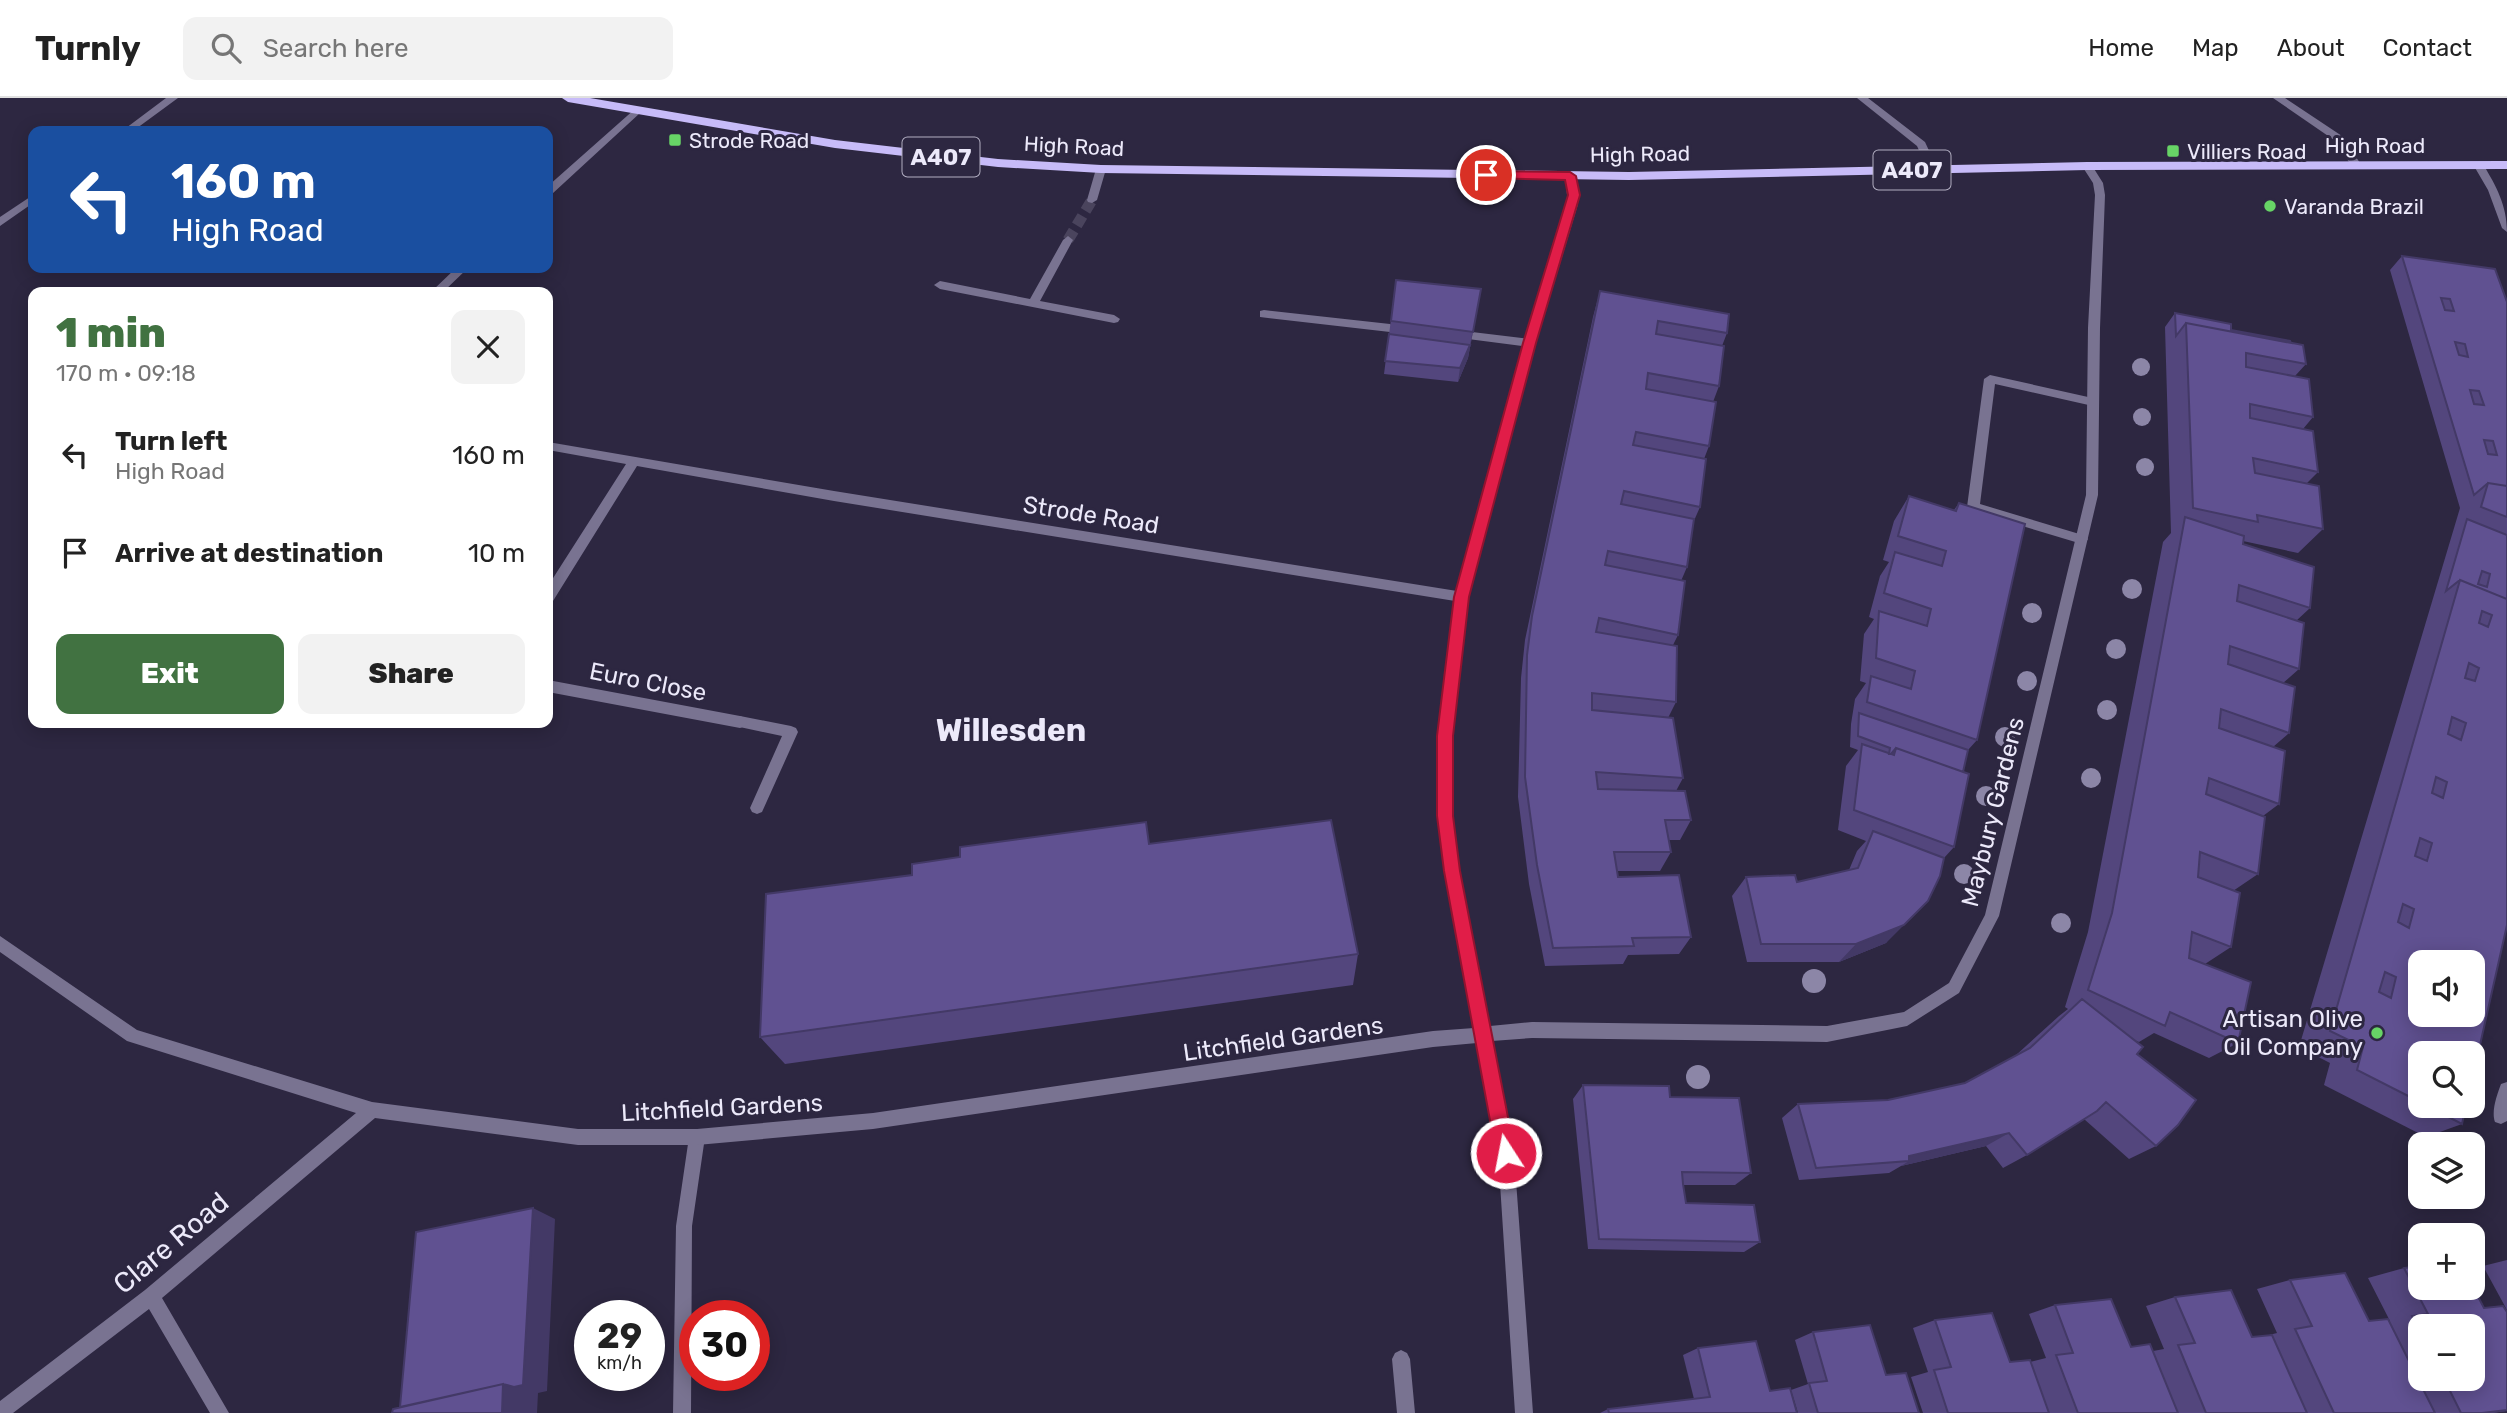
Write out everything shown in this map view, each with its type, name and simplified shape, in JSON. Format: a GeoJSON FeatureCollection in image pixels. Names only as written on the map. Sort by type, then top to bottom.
{"type":"FeatureCollection","features":[{"type":"Feature","properties":{"kind":"main road","name":"High Road"},"geometry":{"type":"LineString","coordinates":[[568,98],[835,144],[998,163],[1101,169],[1570,176],[2087,166],[2507,165]]}},
{"type":"Feature","properties":{"kind":"street"},"geometry":{"type":"LineString","coordinates":[[134,126],[173,98]]}},
{"type":"Feature","properties":{"kind":"street"},"geometry":{"type":"LineString","coordinates":[[1862,98],[1921,144],[1933,170]]}},
{"type":"Feature","properties":{"kind":"street"},"geometry":{"type":"LineString","coordinates":[[2278,98],[2338,138],[2357,166]]}},
{"type":"Feature","properties":{"kind":"street"},"geometry":{"type":"LineString","coordinates":[[553,187],[636,111]]}},
{"type":"Feature","properties":{"kind":"street","name":"Maybury Gardens"},"geometry":{"type":"LineString","coordinates":[[1483,1035],[1532,1030],[1827,1034],[1907,1019],[1954,988],[1992,916],[2092,495],[2100,195],[2098,183],[2087,166]]}},
{"type":"Feature","properties":{"kind":"street"},"geometry":{"type":"LineString","coordinates":[[2479,166],[2493,190],[2507,228]]}},
{"type":"Feature","properties":{"kind":"street"},"geometry":{"type":"LineString","coordinates":[[1092,200],[1101,169]]}},
{"type":"Feature","properties":{"kind":"street"},"geometry":{"type":"LineString","coordinates":[[1524,1413],[1506,1153],[1452,871],[1445,816],[1445,736],[1462,597],[1530,343],[1573,204],[1570,176]]}},
{"type":"Feature","properties":{"kind":"street"},"geometry":{"type":"LineString","coordinates":[[0,222],[28,202]]}},
{"type":"Feature","properties":{"kind":"street"},"geometry":{"type":"LineString","coordinates":[[1033,303],[1068,240]]}},
{"type":"Feature","properties":{"kind":"street"},"geometry":{"type":"LineString","coordinates":[[442,287],[457,273]]}},
{"type":"Feature","properties":{"kind":"street"},"geometry":{"type":"LineString","coordinates":[[940,285],[1114,319]]}},
{"type":"Feature","properties":{"kind":"street"},"geometry":{"type":"LineString","coordinates":[[1264,314],[1390,328]]}},
{"type":"Feature","properties":{"kind":"street"},"geometry":{"type":"LineString","coordinates":[[1472,336],[1530,343]]}},
{"type":"Feature","properties":{"kind":"street"},"geometry":{"type":"LineString","coordinates":[[2082,539],[1973,508],[1990,379],[2093,402]]}},
{"type":"Feature","properties":{"kind":"street","name":"Strode Road"},"geometry":{"type":"LineString","coordinates":[[553,447],[1462,597]]}},
{"type":"Feature","properties":{"kind":"street"},"geometry":{"type":"LineString","coordinates":[[553,589],[634,461]]}},
{"type":"Feature","properties":{"kind":"street","name":"Euro Close"},"geometry":{"type":"LineString","coordinates":[[553,687],[791,732],[757,808]]}},
{"type":"Feature","properties":{"kind":"street","name":"Litchfield Gardens"},"geometry":{"type":"LineString","coordinates":[[0,943],[133,1036],[372,1110],[578,1137],[697,1137],[873,1121],[1433,1039],[1483,1035]]}},
{"type":"Feature","properties":{"kind":"street"},"geometry":{"type":"LineString","coordinates":[[2501,1116],[2507,1090]]}},
{"type":"Feature","properties":{"kind":"street","name":"Clare Road"},"geometry":{"type":"LineString","coordinates":[[0,1412],[151,1296],[372,1110]]}},
{"type":"Feature","properties":{"kind":"street"},"geometry":{"type":"LineString","coordinates":[[682,1413],[684,1226],[697,1137]]}},
{"type":"Feature","properties":{"kind":"street"},"geometry":{"type":"LineString","coordinates":[[151,1296],[220,1413]]}},
{"type":"Feature","properties":{"kind":"street"},"geometry":{"type":"LineString","coordinates":[[1401,1359],[1406,1413]]}},
{"type":"Feature","properties":{"kind":"building"},"geometry":{"type":"Polygon","coordinates":[[[2402,256],[2495,269],[2507,302],[2507,486],[2488,483],[2474,495],[2402,256]],[[2441,298],[2445,310],[2454,311],[2450,299],[2441,298]],[[2455,342],[2459,355],[2468,357],[2465,344],[2455,342]],[[2470,390],[2474,404],[2484,405],[2479,391],[2470,390]],[[2484,440],[2488,454],[2497,455],[2493,441],[2484,440]]]}},
{"type":"Feature","properties":{"kind":"building"},"geometry":{"type":"Polygon","coordinates":[[[1396,280],[1481,289],[1473,332],[1391,321],[1396,280]]]}},
{"type":"Feature","properties":{"kind":"building"},"geometry":{"type":"Polygon","coordinates":[[[1600,291],[1729,314],[1727,333],[1658,321],[1656,334],[1724,346],[1719,386],[1648,373],[1646,389],[1716,402],[1709,446],[1636,432],[1633,445],[1706,459],[1700,507],[1624,491],[1621,504],[1694,519],[1687,567],[1608,551],[1605,565],[1685,581],[1678,635],[1599,618],[1596,632],[1677,646],[1676,702],[1592,693],[1592,710],[1673,718],[1683,778],[1596,772],[1598,789],[1685,791],[1691,820],[1665,820],[1671,852],[1614,852],[1618,877],[1679,875],[1691,937],[1632,938],[1634,946],[1553,948],[1537,865],[1525,777],[1527,655],[1532,616],[1600,291]]]}},
{"type":"Feature","properties":{"kind":"building"},"geometry":{"type":"Polygon","coordinates":[[[2175,313],[2231,324],[2231,330],[2291,343],[2186,323],[2176,336],[2175,313]]]}},
{"type":"Feature","properties":{"kind":"building"},"geometry":{"type":"Polygon","coordinates":[[[2186,323],[2303,345],[2306,364],[2246,353],[2246,367],[2309,379],[2313,417],[2250,404],[2250,418],[2313,431],[2318,472],[2253,458],[2255,473],[2319,486],[2323,529],[2257,515],[2258,522],[2193,508],[2186,323]]]}},
{"type":"Feature","properties":{"kind":"building"},"geometry":{"type":"Polygon","coordinates":[[[1389,334],[1470,345],[1460,368],[1385,361],[1389,334]]]}},
{"type":"Feature","properties":{"kind":"building"},"geometry":{"type":"Polygon","coordinates":[[[2488,483],[2507,486],[2507,517],[2481,507],[2488,483]]]}},
{"type":"Feature","properties":{"kind":"building"},"geometry":{"type":"Polygon","coordinates":[[[1909,496],[1956,511],[1959,503],[2025,524],[1977,740],[1867,702],[1871,676],[1911,689],[1915,671],[1876,658],[1879,611],[1927,626],[1931,609],[1884,593],[1895,552],[1942,566],[1946,551],[1898,536],[1909,496]]]}},
{"type":"Feature","properties":{"kind":"building"},"geometry":{"type":"Polygon","coordinates":[[[2185,517],[2244,536],[2243,544],[2314,567],[2310,608],[2239,585],[2237,601],[2304,623],[2299,669],[2230,646],[2228,664],[2295,687],[2289,733],[2221,709],[2219,728],[2285,751],[2279,804],[2209,778],[2206,794],[2265,817],[2258,874],[2200,852],[2198,877],[2240,893],[2231,947],[2192,932],[2189,958],[2251,982],[2238,1043],[2170,1012],[2165,1026],[2088,990],[2112,913],[2185,517]]]}},
{"type":"Feature","properties":{"kind":"building"},"geometry":{"type":"Polygon","coordinates":[[[2467,519],[2507,535],[2507,599],[2460,580],[2446,591],[2467,519]],[[2482,571],[2478,584],[2487,587],[2490,574],[2482,571]]]}},
{"type":"Feature","properties":{"kind":"building"},"geometry":{"type":"Polygon","coordinates":[[[2460,580],[2507,599],[2507,925],[2485,1023],[2485,950],[2408,950],[2408,1027],[2484,1027],[2481,1041],[2408,1041],[2408,1096],[2357,1070],[2363,1047],[2330,1031],[2460,580]],[[2482,611],[2479,623],[2488,627],[2492,615],[2482,611]],[[2469,663],[2465,678],[2475,681],[2479,668],[2469,663]],[[2452,717],[2448,734],[2461,740],[2466,723],[2452,717]],[[2436,777],[2432,793],[2443,798],[2447,782],[2436,777]],[[2420,838],[2415,856],[2427,861],[2432,843],[2420,838]],[[2403,904],[2398,922],[2409,928],[2414,909],[2403,904]],[[2385,972],[2379,992],[2391,998],[2396,977],[2385,972]]]}},
{"type":"Feature","properties":{"kind":"building"},"geometry":{"type":"Polygon","coordinates":[[[1859,713],[1968,750],[1963,772],[1896,748],[1889,754],[1890,748],[1858,736],[1859,713]]]}},
{"type":"Feature","properties":{"kind":"building"},"geometry":{"type":"Polygon","coordinates":[[[1862,744],[1894,755],[1896,748],[1969,774],[1954,847],[1854,810],[1862,744]]]}},
{"type":"Feature","properties":{"kind":"building"},"geometry":{"type":"Polygon","coordinates":[[[1331,820],[1358,954],[760,1037],[766,894],[912,875],[912,864],[960,857],[960,847],[1146,822],[1149,844],[1331,820]]]}},
{"type":"Feature","properties":{"kind":"building"},"geometry":{"type":"Polygon","coordinates":[[[1873,831],[1944,858],[1940,876],[1928,901],[1904,925],[1856,944],[1761,944],[1746,877],[1795,875],[1797,882],[1858,868],[1873,831]]]}},
{"type":"Feature","properties":{"kind":"building"},"geometry":{"type":"Polygon","coordinates":[[[2082,999],[2143,1047],[2137,1054],[2196,1100],[2178,1125],[2156,1146],[2106,1102],[2097,1111],[2027,1155],[2009,1133],[1909,1156],[1909,1161],[1816,1168],[1798,1104],[1888,1100],[1965,1083],[2030,1048],[2082,999]]]}},
{"type":"Feature","properties":{"kind":"building"},"geometry":{"type":"Polygon","coordinates":[[[1583,1085],[1669,1086],[1670,1097],[1739,1098],[1751,1173],[1682,1172],[1683,1184],[1686,1203],[1754,1205],[1760,1242],[1599,1239],[1583,1085]]]}},
{"type":"Feature","properties":{"kind":"building"},"geometry":{"type":"Polygon","coordinates":[[[2450,1118],[2463,1118],[2462,1124],[2450,1118]]]}},
{"type":"Feature","properties":{"kind":"building"},"geometry":{"type":"Polygon","coordinates":[[[533,1208],[523,1385],[514,1387],[503,1384],[400,1407],[416,1232],[533,1208]]]}},
{"type":"Feature","properties":{"kind":"building"},"geometry":{"type":"Polygon","coordinates":[[[2345,1273],[2369,1321],[2388,1319],[2408,1359],[2408,1391],[2424,1391],[2435,1413],[2334,1413],[2295,1329],[2312,1326],[2290,1280],[2345,1273]]]}},
{"type":"Feature","properties":{"kind":"building"},"geometry":{"type":"Polygon","coordinates":[[[2231,1290],[2252,1337],[2272,1335],[2307,1413],[2206,1413],[2178,1345],[2195,1343],[2175,1297],[2231,1290]]]}},
{"type":"Feature","properties":{"kind":"building"},"geometry":{"type":"Polygon","coordinates":[[[2111,1299],[2131,1347],[2150,1344],[2178,1413],[2078,1413],[2056,1355],[2073,1353],[2055,1305],[2111,1299]]]}},
{"type":"Feature","properties":{"kind":"building"},"geometry":{"type":"Polygon","coordinates":[[[2421,1300],[2480,1300],[2484,1308],[2503,1306],[2507,1312],[2507,1410],[2461,1413],[2450,1391],[2485,1391],[2485,1314],[2428,1314],[2421,1300]]]}},
{"type":"Feature","properties":{"kind":"building"},"geometry":{"type":"Polygon","coordinates":[[[1992,1313],[2010,1362],[2030,1360],[2049,1413],[1948,1413],[1934,1370],[1951,1367],[1935,1320],[1992,1313]]]}},
{"type":"Feature","properties":{"kind":"building"},"geometry":{"type":"Polygon","coordinates":[[[1870,1325],[1886,1375],[1906,1373],[1919,1413],[1818,1413],[1809,1383],[1827,1381],[1813,1332],[1870,1325]]]}},
{"type":"Feature","properties":{"kind":"building"},"geometry":{"type":"Polygon","coordinates":[[[1756,1341],[1770,1391],[1790,1388],[1797,1413],[1609,1413],[1608,1409],[1710,1397],[1698,1348],[1756,1341]]]}},
{"type":"Feature","properties":{"kind":"building"},"geometry":{"type":"Polygon","coordinates":[[[503,1384],[502,1413],[392,1413],[393,1409],[503,1384]]]}},
{"type":"Feature","properties":{"kind":"tunnel"},"geometry":{"type":"LineString","coordinates":[[1068,240],[1092,200]]}},
{"type":"Feature","properties":{"kind":"place","name":"Strode Road"},"geometry":{"type":"Point","coordinates":[675,140]}},
{"type":"Feature","properties":{"kind":"place","name":"Villiers Road"},"geometry":{"type":"Point","coordinates":[2173,151]}},
{"type":"Feature","properties":{"kind":"place","name":"Varanda Brazil"},"geometry":{"type":"Point","coordinates":[2270,206]}},
{"type":"Feature","properties":{"kind":"place","name":"Artisan Olive Oil Company"},"geometry":{"type":"Point","coordinates":[2377,1033]}},
{"type":"Feature","properties":{"kind":"district","name":"Willesden"},"geometry":{"type":"Point","coordinates":[1011,730]}},
{"type":"Feature","properties":{"kind":"route"},"geometry":{"type":"LineString","coordinates":[[1486,175],[1570,176],[1574,195],[1530,343],[1462,597],[1445,736],[1445,816],[1452,871],[1506,1153]]}}]}
